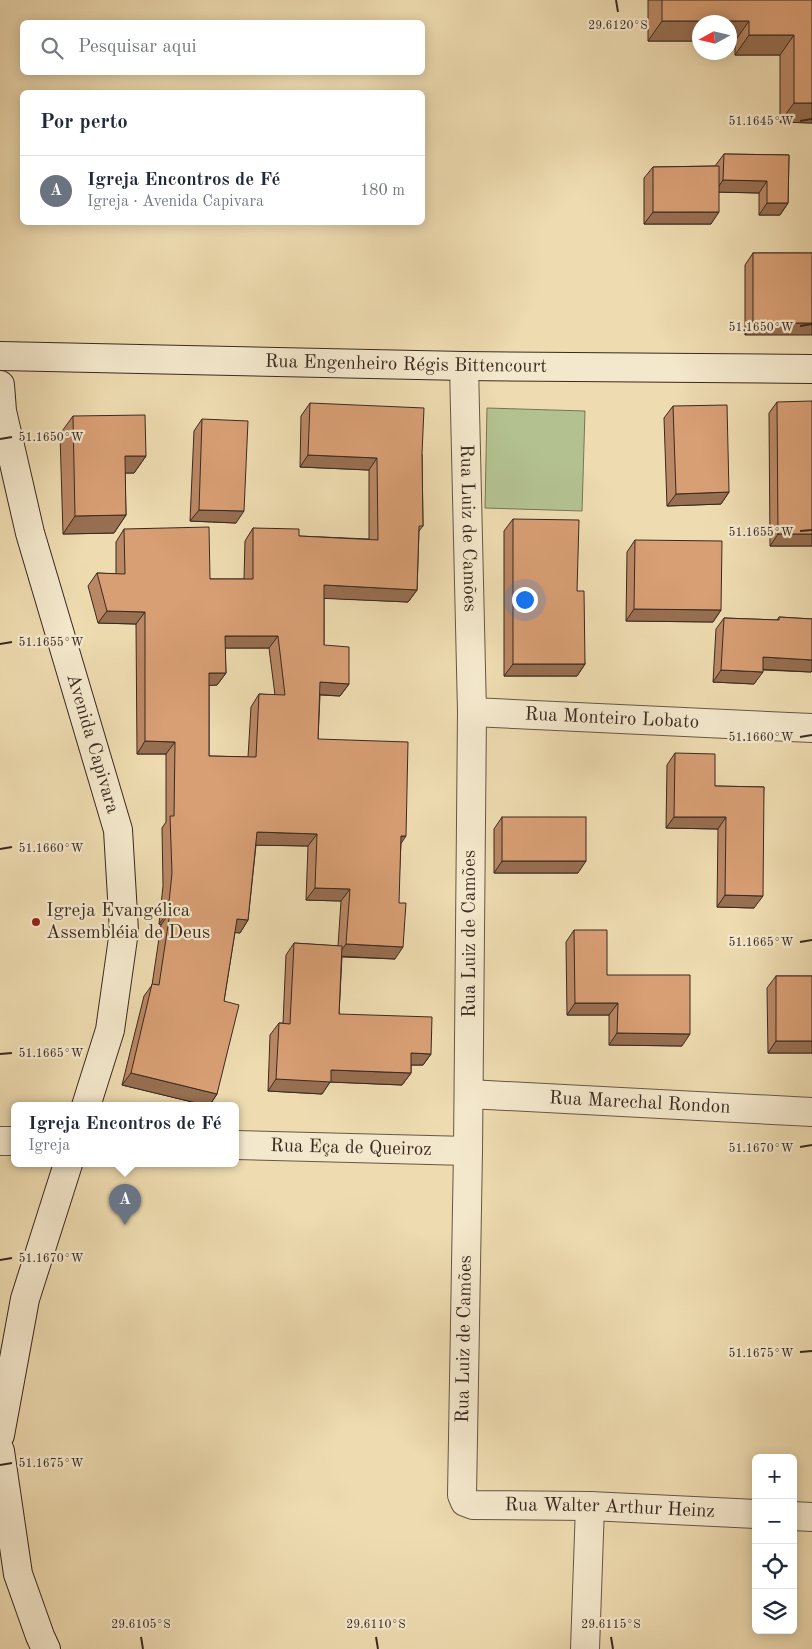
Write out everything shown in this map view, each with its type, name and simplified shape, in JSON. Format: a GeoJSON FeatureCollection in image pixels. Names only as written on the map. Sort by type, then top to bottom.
{"type":"FeatureCollection","features":[{"type":"Feature","properties":{"kind":"street","name":"Rua Engenheiro Régis Bittencourt"},"geometry":{"type":"LineString","coordinates":[[0,356],[464,366],[812,369]]}},
{"type":"Feature","properties":{"kind":"street","name":"Rua Luiz de Camões"},"geometry":{"type":"LineString","coordinates":[[464,366],[472,712],[468,1151],[462,1495],[465,1502]]}},
{"type":"Feature","properties":{"kind":"street","name":"Avenida Capivara"},"geometry":{"type":"LineString","coordinates":[[0,385],[2,411],[30,533],[118,830],[124,931],[110,1030],[87,1102]]}},
{"type":"Feature","properties":{"kind":"street","name":"Rua Monteiro Lobato"},"geometry":{"type":"LineString","coordinates":[[472,712],[812,728]]}},
{"type":"Feature","properties":{"kind":"street","name":"Rua Marechal Rondon"},"geometry":{"type":"LineString","coordinates":[[468,1094],[812,1112]]}},
{"type":"Feature","properties":{"kind":"street","name":"Rua Eça de Queiroz"},"geometry":{"type":"LineString","coordinates":[[239,1145],[468,1151]]}},
{"type":"Feature","properties":{"kind":"street"},"geometry":{"type":"LineString","coordinates":[[0,1435],[25,1299],[67,1167]]}},
{"type":"Feature","properties":{"kind":"street"},"geometry":{"type":"LineString","coordinates":[[0,1450],[18,1574],[46,1649]]}},
{"type":"Feature","properties":{"kind":"street","name":"Rua Walter Arthur Heinz"},"geometry":{"type":"LineString","coordinates":[[465,1502],[473,1505],[590,1506],[752,1514]]}},
{"type":"Feature","properties":{"kind":"street"},"geometry":{"type":"LineString","coordinates":[[585,1649],[590,1506]]}},
{"type":"Feature","properties":{"kind":"street"},"geometry":{"type":"LineString","coordinates":[[797,1516],[812,1517]]}},
{"type":"Feature","properties":{"kind":"green space"},"geometry":{"type":"Polygon","coordinates":[[[487,408],[585,411],[582,511],[485,508],[487,408]]]}},
{"type":"Feature","properties":{"kind":"building"},"geometry":{"type":"Polygon","coordinates":[[[662,0],[812,0],[812,103],[794,103],[794,35],[749,35],[749,21],[737,21],[737,15],[692,15],[692,21],[662,21],[662,0]]]}},
{"type":"Feature","properties":{"kind":"building"},"geometry":{"type":"Polygon","coordinates":[[[724,154],[789,155],[788,203],[767,203],[767,181],[723,180],[724,154]]]}},
{"type":"Feature","properties":{"kind":"building"},"geometry":{"type":"Polygon","coordinates":[[[719,166],[719,212],[653,212],[653,167],[719,166]]]}},
{"type":"Feature","properties":{"kind":"building"},"geometry":{"type":"Polygon","coordinates":[[[753,253],[812,253],[812,323],[753,323],[753,253]]]}},
{"type":"Feature","properties":{"kind":"building"},"geometry":{"type":"Polygon","coordinates":[[[812,401],[812,534],[778,534],[777,402],[812,401]]]}},
{"type":"Feature","properties":{"kind":"building"},"geometry":{"type":"Polygon","coordinates":[[[310,403],[424,408],[422,454],[423,526],[419,526],[417,590],[324,585],[324,645],[349,647],[349,684],[320,682],[318,739],[408,742],[406,836],[401,836],[399,903],[406,903],[403,947],[346,944],[350,889],[315,888],[317,834],[257,832],[248,920],[237,919],[224,1001],[239,1005],[217,1094],[131,1073],[152,984],[159,985],[170,912],[168,912],[172,873],[170,816],[174,816],[175,742],[145,741],[145,612],[107,611],[97,573],[125,574],[124,529],[209,527],[210,579],[253,579],[253,528],[299,529],[299,536],[378,540],[377,458],[308,455],[310,403]],[[225,636],[226,673],[209,673],[209,756],[256,757],[259,694],[285,695],[278,636],[225,636]]]}},
{"type":"Feature","properties":{"kind":"building"},"geometry":{"type":"Polygon","coordinates":[[[727,405],[729,492],[676,494],[673,406],[727,405]]]}},
{"type":"Feature","properties":{"kind":"building"},"geometry":{"type":"Polygon","coordinates":[[[145,415],[146,456],[125,456],[126,515],[75,516],[73,416],[145,415]]]}},
{"type":"Feature","properties":{"kind":"building"},"geometry":{"type":"Polygon","coordinates":[[[202,419],[248,421],[244,511],[199,510],[202,419]]]}},
{"type":"Feature","properties":{"kind":"building"},"geometry":{"type":"Polygon","coordinates":[[[513,519],[579,520],[577,591],[584,591],[585,664],[513,664],[513,519]]]}},
{"type":"Feature","properties":{"kind":"building"},"geometry":{"type":"Polygon","coordinates":[[[635,540],[722,541],[721,610],[634,609],[635,540]]]}},
{"type":"Feature","properties":{"kind":"building"},"geometry":{"type":"Polygon","coordinates":[[[779,617],[812,619],[812,660],[763,657],[763,672],[721,670],[724,618],[779,620],[779,617]]]}},
{"type":"Feature","properties":{"kind":"building"},"geometry":{"type":"Polygon","coordinates":[[[675,753],[715,754],[715,786],[764,787],[763,896],[725,895],[726,817],[674,817],[675,753]]]}},
{"type":"Feature","properties":{"kind":"building"},"geometry":{"type":"Polygon","coordinates":[[[502,817],[586,817],[586,861],[502,861],[502,817]]]}},
{"type":"Feature","properties":{"kind":"building"},"geometry":{"type":"Polygon","coordinates":[[[574,930],[607,930],[607,975],[690,975],[690,1034],[617,1033],[618,1003],[575,1003],[574,930]]]}},
{"type":"Feature","properties":{"kind":"building"},"geometry":{"type":"Polygon","coordinates":[[[294,943],[342,946],[339,1014],[432,1017],[431,1054],[411,1053],[411,1073],[331,1070],[331,1082],[276,1079],[279,1023],[290,1024],[294,943]]]}},
{"type":"Feature","properties":{"kind":"building"},"geometry":{"type":"Polygon","coordinates":[[[776,976],[812,976],[812,1041],[776,1041],[776,976]]]}},
{"type":"Feature","properties":{"kind":"place","name":"Igreja Evangélica Assembléia de Deus"},"geometry":{"type":"Point","coordinates":[36,922]}},
{"type":"Feature","properties":{"kind":"place","name":"Igreja Encontros de Fé"},"geometry":{"type":"Point","coordinates":[125,1225]}}]}
